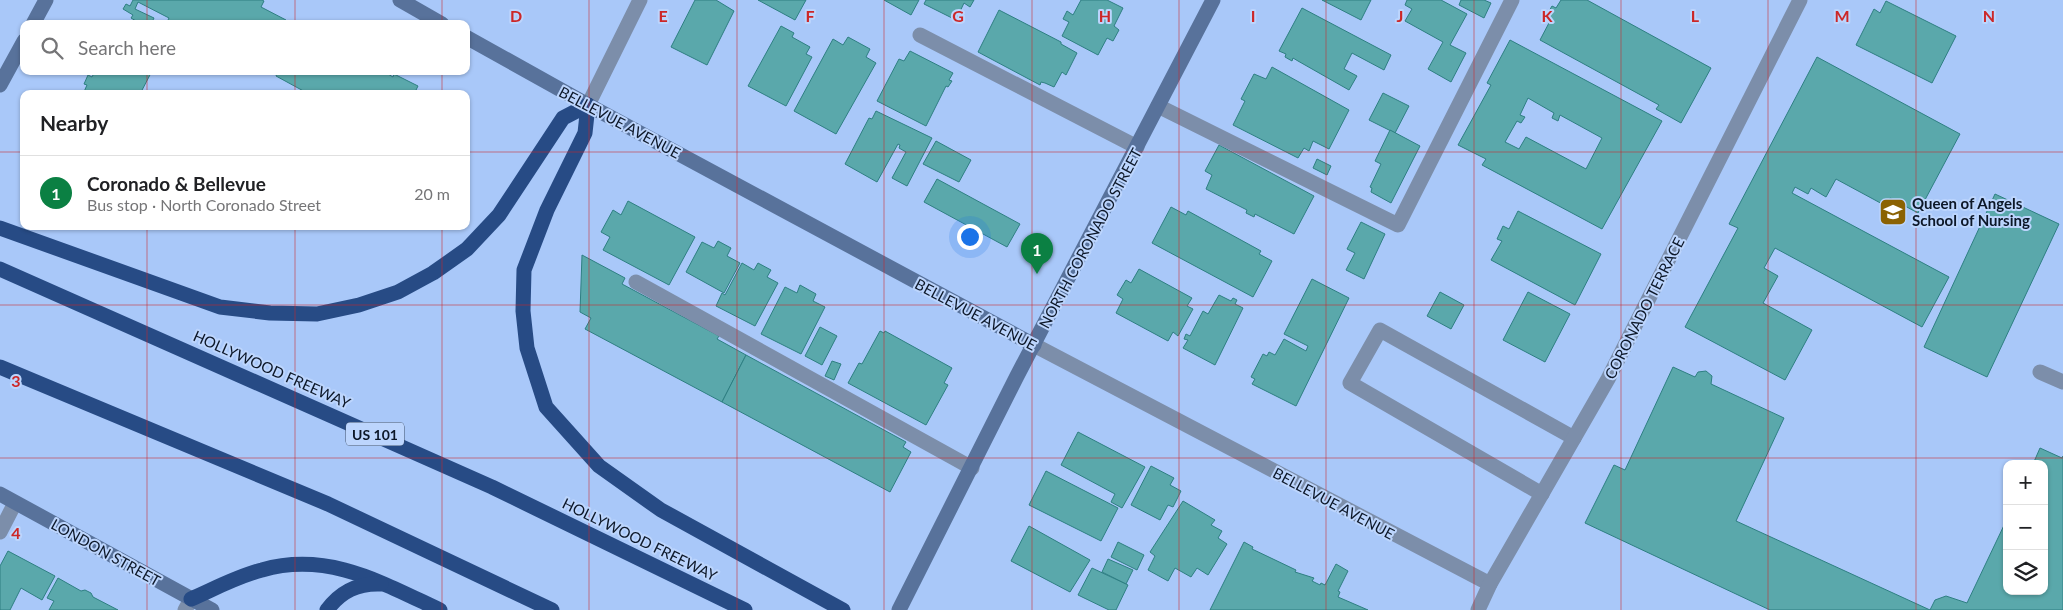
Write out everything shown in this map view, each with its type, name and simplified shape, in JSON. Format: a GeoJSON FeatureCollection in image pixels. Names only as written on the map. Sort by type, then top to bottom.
{"type":"FeatureCollection","features":[{"type":"Feature","properties":{"kind":"highway"},"geometry":{"type":"LineString","coordinates":[[0,228],[220,307],[270,313],[316,314],[359,305],[398,292],[433,273],[467,249],[499,215],[563,118],[588,105]]}},
{"type":"Feature","properties":{"kind":"highway"},"geometry":{"type":"LineString","coordinates":[[588,105],[585,133],[547,210],[524,270],[523,311],[528,348],[546,407],[599,466],[660,510],[843,610]]}},
{"type":"Feature","properties":{"kind":"highway","name":"HOLLYWOOD FREEWAY"},"geometry":{"type":"LineString","coordinates":[[0,269],[492,487],[745,610]]}},
{"type":"Feature","properties":{"kind":"highway"},"geometry":{"type":"LineString","coordinates":[[0,367],[328,504],[552,610]]}},
{"type":"Feature","properties":{"kind":"highway"},"geometry":{"type":"LineString","coordinates":[[188,604],[261,570],[291,563],[323,564],[354,571],[440,610]]}},
{"type":"Feature","properties":{"kind":"highway"},"geometry":{"type":"LineString","coordinates":[[327,610],[336,599],[351,588],[368,584],[386,585]]}},
{"type":"Feature","properties":{"kind":"street"},"geometry":{"type":"LineString","coordinates":[[35,20],[46,0]]}},
{"type":"Feature","properties":{"kind":"street"},"geometry":{"type":"LineString","coordinates":[[588,105],[640,0]]}},
{"type":"Feature","properties":{"kind":"street","name":"NORTH CORONADO STREET"},"geometry":{"type":"LineString","coordinates":[[899,610],[1213,0]]}},
{"type":"Feature","properties":{"kind":"street"},"geometry":{"type":"LineString","coordinates":[[1158,106],[1398,225],[1512,0]]}},
{"type":"Feature","properties":{"kind":"street","name":"CORONADO TERRACE"},"geometry":{"type":"LineString","coordinates":[[1478,610],[1490,584],[1608,379],[1800,0]]}},
{"type":"Feature","properties":{"kind":"street"},"geometry":{"type":"LineString","coordinates":[[403,1],[435,20]]}},
{"type":"Feature","properties":{"kind":"street"},"geometry":{"type":"LineString","coordinates":[[920,35],[1137,147]]}},
{"type":"Feature","properties":{"kind":"street","name":"BELLEVUE AVENUE"},"geometry":{"type":"LineString","coordinates":[[470,39],[588,105],[1034,345],[1490,584]]}},
{"type":"Feature","properties":{"kind":"street"},"geometry":{"type":"LineString","coordinates":[[0,85],[20,48]]}},
{"type":"Feature","properties":{"kind":"street"},"geometry":{"type":"LineString","coordinates":[[636,282],[972,468]]}},
{"type":"Feature","properties":{"kind":"street"},"geometry":{"type":"LineString","coordinates":[[1542,494],[1350,383],[1380,330],[1574,438]]}},
{"type":"Feature","properties":{"kind":"street"},"geometry":{"type":"LineString","coordinates":[[2040,372],[2063,382]]}},
{"type":"Feature","properties":{"kind":"street","name":"LONDON STREET"},"geometry":{"type":"LineString","coordinates":[[0,494],[188,604],[212,610]]}},
{"type":"Feature","properties":{"kind":"street"},"geometry":{"type":"LineString","coordinates":[[0,532],[15,503]]}},
{"type":"Feature","properties":{"kind":"building"},"geometry":{"type":"Polygon","coordinates":[[[133,0],[262,0],[264,1],[261,7],[286,20],[168,20],[169,18],[138,2],[135,9],[154,18],[153,20],[134,20],[131,18],[133,15],[123,9],[126,4],[130,6],[133,0]]]}},
{"type":"Feature","properties":{"kind":"building"},"geometry":{"type":"Polygon","coordinates":[[[695,0],[716,0],[734,11],[707,65],[671,47],[695,0]]]}},
{"type":"Feature","properties":{"kind":"building"},"geometry":{"type":"Polygon","coordinates":[[[758,0],[806,0],[795,20],[758,0]]]}},
{"type":"Feature","properties":{"kind":"building"},"geometry":{"type":"Polygon","coordinates":[[[884,0],[919,0],[911,15],[884,0]]]}},
{"type":"Feature","properties":{"kind":"building"},"geometry":{"type":"Polygon","coordinates":[[[926,0],[974,0],[970,7],[964,3],[956,20],[924,4],[926,0]]]}},
{"type":"Feature","properties":{"kind":"building"},"geometry":{"type":"Polygon","coordinates":[[[1081,0],[1107,0],[1123,8],[1114,26],[1119,30],[1113,41],[1107,38],[1098,55],[1062,36],[1069,22],[1063,19],[1067,11],[1073,15],[1081,0]]]}},
{"type":"Feature","properties":{"kind":"building"},"geometry":{"type":"Polygon","coordinates":[[[1322,0],[1371,0],[1361,20],[1322,0]]]}},
{"type":"Feature","properties":{"kind":"building"},"geometry":{"type":"Polygon","coordinates":[[[1407,0],[1441,0],[1467,14],[1450,45],[1466,53],[1451,82],[1428,69],[1443,42],[1405,21],[1412,9],[1405,5],[1407,0]]]}},
{"type":"Feature","properties":{"kind":"building"},"geometry":{"type":"Polygon","coordinates":[[[1461,0],[1484,0],[1491,3],[1484,18],[1459,5],[1461,0]]]}},
{"type":"Feature","properties":{"kind":"building"},"geometry":{"type":"Polygon","coordinates":[[[1561,0],[1587,0],[1711,68],[1681,123],[1656,109],[1659,105],[1540,40],[1550,21],[1545,18],[1552,6],[1556,8],[1561,0]]]}},
{"type":"Feature","properties":{"kind":"building"},"geometry":{"type":"Polygon","coordinates":[[[1886,1],[1956,36],[1932,83],[1856,45],[1874,9],[1880,13],[1886,1]]]}},
{"type":"Feature","properties":{"kind":"building"},"geometry":{"type":"Polygon","coordinates":[[[1302,8],[1391,55],[1384,70],[1352,53],[1344,69],[1357,76],[1349,90],[1293,58],[1292,61],[1285,57],[1286,54],[1279,51],[1302,8]]]}},
{"type":"Feature","properties":{"kind":"building"},"geometry":{"type":"Polygon","coordinates":[[[999,10],[1061,42],[1061,44],[1077,53],[1066,75],[1062,72],[1054,87],[1041,82],[1040,85],[978,52],[999,10]]]}},
{"type":"Feature","properties":{"kind":"building"},"geometry":{"type":"Polygon","coordinates":[[[781,26],[794,33],[792,37],[810,47],[806,54],[812,57],[786,106],[748,86],[781,26]]]}},
{"type":"Feature","properties":{"kind":"building"},"geometry":{"type":"Polygon","coordinates":[[[848,37],[870,49],[866,57],[876,63],[836,134],[794,111],[833,39],[843,45],[848,37]]]}},
{"type":"Feature","properties":{"kind":"building"},"geometry":{"type":"Polygon","coordinates":[[[1510,40],[1662,121],[1602,229],[1482,165],[1486,159],[1458,145],[1491,85],[1487,83],[1510,40]],[[1528,98],[1520,115],[1525,117],[1521,123],[1517,121],[1505,142],[1519,149],[1526,137],[1586,169],[1602,138],[1560,115],[1558,121],[1552,118],[1554,113],[1528,98]]]}},
{"type":"Feature","properties":{"kind":"building"},"geometry":{"type":"Polygon","coordinates":[[[910,51],[953,73],[949,80],[952,81],[948,87],[946,86],[926,126],[877,101],[899,59],[904,61],[910,51]]]}},
{"type":"Feature","properties":{"kind":"building"},"geometry":{"type":"Polygon","coordinates":[[[1817,57],[1960,134],[1918,213],[1890,198],[1886,206],[1836,179],[1826,197],[1811,188],[1808,194],[1795,187],[1792,193],[1949,277],[1922,327],[1775,248],[1764,268],[1778,276],[1763,303],[1812,330],[1785,380],[1685,327],[1738,228],[1729,224],[1817,57]]]}},
{"type":"Feature","properties":{"kind":"building"},"geometry":{"type":"Polygon","coordinates":[[[1272,67],[1349,110],[1329,149],[1313,141],[1309,151],[1304,148],[1298,158],[1233,125],[1245,101],[1241,99],[1254,74],[1266,79],[1272,67]]]}},
{"type":"Feature","properties":{"kind":"building"},"geometry":{"type":"Polygon","coordinates":[[[88,75],[92,77],[93,75],[150,75],[142,90],[85,90],[87,85],[84,84],[88,75]]]}},
{"type":"Feature","properties":{"kind":"building"},"geometry":{"type":"Polygon","coordinates":[[[390,75],[393,77],[396,75],[418,86],[416,90],[302,90],[276,76],[390,75]]]}},
{"type":"Feature","properties":{"kind":"building"},"geometry":{"type":"Polygon","coordinates":[[[1383,93],[1409,106],[1395,133],[1369,120],[1383,93]]]}},
{"type":"Feature","properties":{"kind":"building"},"geometry":{"type":"Polygon","coordinates":[[[876,111],[932,138],[907,186],[892,178],[906,152],[899,148],[900,145],[898,144],[877,182],[845,164],[869,118],[872,119],[876,111]]]}},
{"type":"Feature","properties":{"kind":"building"},"geometry":{"type":"Polygon","coordinates":[[[1390,130],[1420,146],[1391,203],[1371,192],[1372,188],[1370,187],[1381,164],[1375,161],[1390,130]]]}},
{"type":"Feature","properties":{"kind":"building"},"geometry":{"type":"Polygon","coordinates":[[[936,141],[971,160],[959,182],[923,164],[936,141]]]}},
{"type":"Feature","properties":{"kind":"building"},"geometry":{"type":"Polygon","coordinates":[[[1219,145],[1314,196],[1294,234],[1255,214],[1254,217],[1246,213],[1247,210],[1206,189],[1212,175],[1205,171],[1219,145]]]}},
{"type":"Feature","properties":{"kind":"building"},"geometry":{"type":"Polygon","coordinates":[[[1317,159],[1331,166],[1327,175],[1313,168],[1317,159]]]}},
{"type":"Feature","properties":{"kind":"building"},"geometry":{"type":"Polygon","coordinates":[[[937,179],[1020,224],[1007,247],[924,202],[937,179]]]}},
{"type":"Feature","properties":{"kind":"building"},"geometry":{"type":"Polygon","coordinates":[[[1995,194],[2059,224],[1987,377],[1924,347],[1995,194]]]}},
{"type":"Feature","properties":{"kind":"building"},"geometry":{"type":"Polygon","coordinates":[[[628,201],[695,237],[669,285],[603,250],[610,237],[601,232],[613,210],[621,215],[628,201]]]}},
{"type":"Feature","properties":{"kind":"building"},"geometry":{"type":"Polygon","coordinates":[[[1171,207],[1186,215],[1188,211],[1261,251],[1259,254],[1272,261],[1253,297],[1152,243],[1171,207]]]}},
{"type":"Feature","properties":{"kind":"building"},"geometry":{"type":"Polygon","coordinates":[[[1518,211],[1601,254],[1575,305],[1491,260],[1502,241],[1497,239],[1503,226],[1509,229],[1518,211]]]}},
{"type":"Feature","properties":{"kind":"building"},"geometry":{"type":"Polygon","coordinates":[[[1361,222],[1385,234],[1364,279],[1346,270],[1355,253],[1347,249],[1361,222]]]}},
{"type":"Feature","properties":{"kind":"building"},"geometry":{"type":"Polygon","coordinates":[[[718,241],[731,248],[727,256],[740,263],[724,293],[686,272],[702,242],[714,248],[718,241]]]}},
{"type":"Feature","properties":{"kind":"building"},"geometry":{"type":"Polygon","coordinates":[[[582,255],[625,278],[622,284],[719,336],[717,339],[746,355],[722,402],[585,329],[591,318],[580,312],[582,255]]]}},
{"type":"Feature","properties":{"kind":"building"},"geometry":{"type":"Polygon","coordinates":[[[742,263],[754,270],[758,263],[771,270],[767,277],[778,283],[755,326],[716,306],[722,293],[725,295],[742,263]]]}},
{"type":"Feature","properties":{"kind":"building"},"geometry":{"type":"Polygon","coordinates":[[[1139,269],[1192,298],[1187,306],[1193,309],[1178,336],[1173,332],[1168,341],[1116,313],[1123,299],[1117,295],[1126,280],[1131,283],[1139,269]]]}},
{"type":"Feature","properties":{"kind":"building"},"geometry":{"type":"Polygon","coordinates":[[[1312,279],[1349,298],[1296,406],[1252,384],[1255,379],[1251,377],[1263,354],[1267,356],[1269,352],[1275,355],[1284,339],[1306,351],[1308,346],[1284,334],[1312,279]]]}},
{"type":"Feature","properties":{"kind":"building"},"geometry":{"type":"Polygon","coordinates":[[[800,285],[816,294],[813,301],[825,307],[801,354],[761,334],[785,287],[797,293],[800,285]]]}},
{"type":"Feature","properties":{"kind":"building"},"geometry":{"type":"Polygon","coordinates":[[[1440,292],[1464,305],[1451,329],[1427,316],[1440,292]]]}},
{"type":"Feature","properties":{"kind":"building"},"geometry":{"type":"Polygon","coordinates":[[[1528,292],[1570,314],[1545,362],[1503,340],[1528,292]]]}},
{"type":"Feature","properties":{"kind":"building"},"geometry":{"type":"Polygon","coordinates":[[[1219,295],[1231,301],[1233,298],[1237,300],[1235,304],[1243,308],[1215,365],[1183,348],[1188,340],[1184,339],[1186,334],[1190,336],[1203,311],[1208,314],[1219,295]]]}},
{"type":"Feature","properties":{"kind":"building"},"geometry":{"type":"Polygon","coordinates":[[[820,327],[837,336],[822,365],[805,356],[820,327]]]}},
{"type":"Feature","properties":{"kind":"building"},"geometry":{"type":"Polygon","coordinates":[[[880,331],[884,333],[885,331],[952,368],[944,383],[948,385],[926,425],[848,383],[859,363],[862,364],[880,331]]]}},
{"type":"Feature","properties":{"kind":"building"},"geometry":{"type":"Polygon","coordinates":[[[746,355],[906,442],[903,447],[911,452],[890,492],[722,402],[746,355]]]}},
{"type":"Feature","properties":{"kind":"building"},"geometry":{"type":"Polygon","coordinates":[[[832,361],[841,364],[834,380],[825,376],[832,361]]]}},
{"type":"Feature","properties":{"kind":"building"},"geometry":{"type":"Polygon","coordinates":[[[1673,367],[1695,377],[1698,372],[1706,371],[1712,376],[1711,384],[1784,418],[1736,521],[1930,610],[1770,610],[1585,523],[1614,465],[1625,470],[1673,367]]]}},
{"type":"Feature","properties":{"kind":"building"},"geometry":{"type":"Polygon","coordinates":[[[1078,432],[1145,467],[1122,508],[1111,502],[1115,494],[1061,465],[1078,432]]]}},
{"type":"Feature","properties":{"kind":"building"},"geometry":{"type":"Polygon","coordinates":[[[2040,448],[2062,458],[2063,456],[2063,610],[1930,610],[1935,600],[1946,596],[1967,603],[2003,527],[2003,595],[2048,595],[2048,460],[2035,460],[2040,448]]]}},
{"type":"Feature","properties":{"kind":"building"},"geometry":{"type":"Polygon","coordinates":[[[1151,466],[1174,478],[1170,485],[1181,491],[1173,507],[1168,505],[1160,520],[1131,505],[1151,466]]]}},
{"type":"Feature","properties":{"kind":"building"},"geometry":{"type":"Polygon","coordinates":[[[1046,471],[1118,508],[1101,541],[1029,505],[1046,471]]]}},
{"type":"Feature","properties":{"kind":"building"},"geometry":{"type":"Polygon","coordinates":[[[1183,501],[1215,520],[1211,525],[1222,531],[1218,538],[1227,544],[1208,575],[1197,568],[1191,577],[1175,568],[1168,581],[1148,570],[1155,556],[1150,552],[1183,501]]]}},
{"type":"Feature","properties":{"kind":"building"},"geometry":{"type":"Polygon","coordinates":[[[1029,526],[1090,560],[1070,592],[1011,561],[1029,526]]]}},
{"type":"Feature","properties":{"kind":"building"},"geometry":{"type":"Polygon","coordinates":[[[1118,542],[1144,555],[1137,570],[1111,557],[1118,542]]]}},
{"type":"Feature","properties":{"kind":"building"},"geometry":{"type":"Polygon","coordinates":[[[1244,542],[1253,547],[1252,549],[1296,570],[1295,572],[1314,578],[1312,581],[1320,585],[1321,583],[1325,585],[1336,564],[1348,571],[1338,591],[1340,592],[1338,597],[1368,610],[1210,610],[1244,542]]]}},
{"type":"Feature","properties":{"kind":"building"},"geometry":{"type":"Polygon","coordinates":[[[8,551],[55,576],[42,600],[21,588],[10,610],[0,610],[0,566],[8,551]]]}},
{"type":"Feature","properties":{"kind":"building"},"geometry":{"type":"Polygon","coordinates":[[[1108,559],[1133,570],[1126,584],[1102,572],[1108,559]]]}},
{"type":"Feature","properties":{"kind":"building"},"geometry":{"type":"Polygon","coordinates":[[[1092,568],[1128,585],[1116,610],[1109,610],[1078,595],[1092,568]]]}},
{"type":"Feature","properties":{"kind":"building"},"geometry":{"type":"Polygon","coordinates":[[[58,578],[81,591],[85,590],[91,593],[93,597],[118,610],[49,610],[54,601],[47,598],[58,578]]]}},
{"type":"Feature","properties":{"kind":"place","name":"Queen of Angels School of Nursing"},"geometry":{"type":"Point","coordinates":[1893,212]}},
{"type":"Feature","properties":{"kind":"place","name":"Coronado & Bellevue"},"geometry":{"type":"Point","coordinates":[1037,274]}}]}
